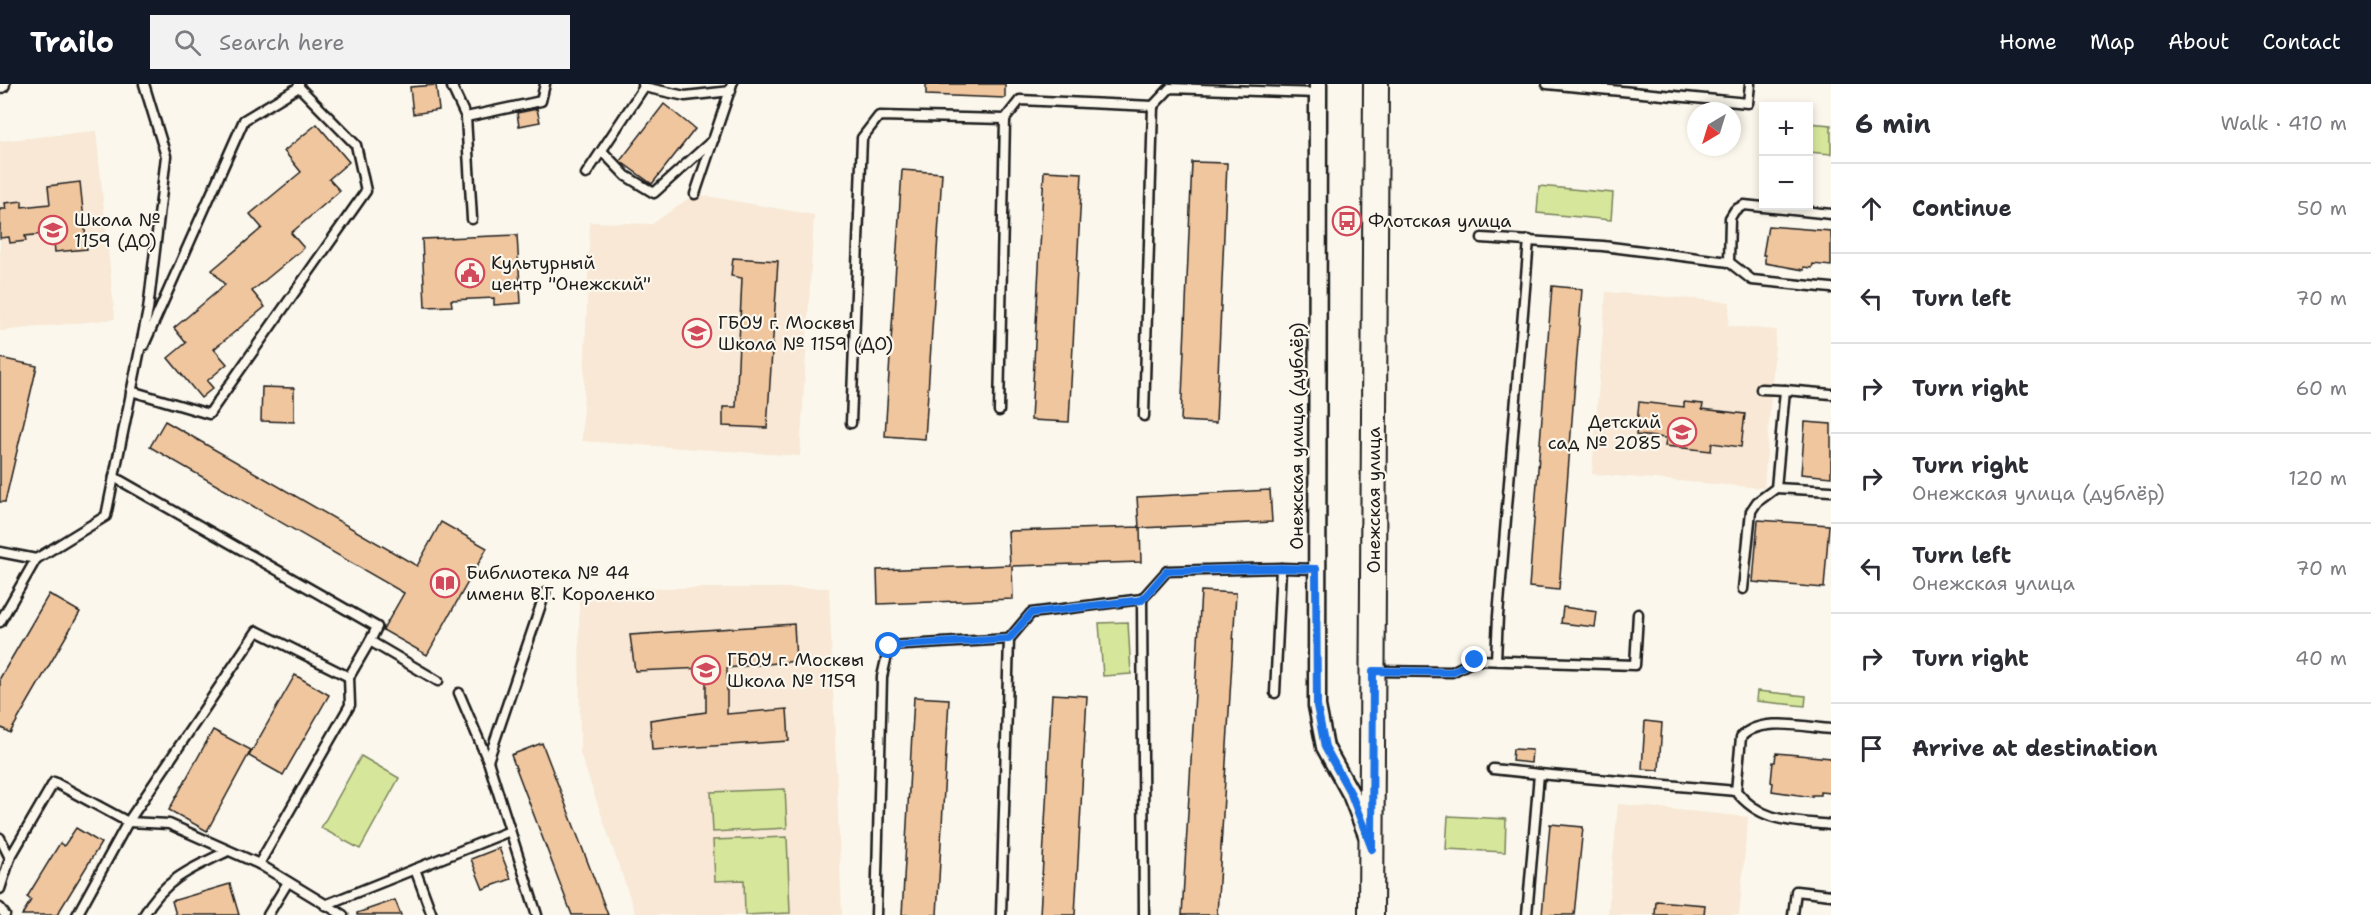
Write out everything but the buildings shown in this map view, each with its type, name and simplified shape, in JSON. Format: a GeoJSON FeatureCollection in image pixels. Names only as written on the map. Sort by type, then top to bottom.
{"type":"FeatureCollection","features":[{"type":"Feature","properties":{"kind":"main road","name":"Онежская улица"},"geometry":{"type":"LineString","coordinates":[[1371,915],[1376,84]]}},
{"type":"Feature","properties":{"kind":"street","name":"Онежская улица (дублёр)"},"geometry":{"type":"LineString","coordinates":[[1318,88],[1317,706],[1325,747],[1351,794],[1372,849]]}},
{"type":"Feature","properties":{"kind":"lane"},"geometry":{"type":"LineString","coordinates":[[0,622],[36,559],[106,516],[148,310],[166,156],[144,84]]}},
{"type":"Feature","properties":{"kind":"lane"},"geometry":{"type":"LineString","coordinates":[[454,84],[452,87],[466,117],[472,219]]}},
{"type":"Feature","properties":{"kind":"lane"},"geometry":{"type":"LineString","coordinates":[[466,117],[541,101],[545,84]]}},
{"type":"Feature","properties":{"kind":"lane"},"geometry":{"type":"LineString","coordinates":[[1547,84],[1748,103],[1750,84]]}},
{"type":"Feature","properties":{"kind":"lane"},"geometry":{"type":"LineString","coordinates":[[131,391],[209,414],[366,191],[356,145],[299,85],[244,120],[137,362]]}},
{"type":"Feature","properties":{"kind":"lane"},"geometry":{"type":"LineString","coordinates":[[586,174],[644,86],[685,96],[732,87],[695,194]]}},
{"type":"Feature","properties":{"kind":"lane"},"geometry":{"type":"LineString","coordinates":[[1144,416],[1153,106],[1170,88],[1318,88]]}},
{"type":"Feature","properties":{"kind":"lane"},"geometry":{"type":"LineString","coordinates":[[999,411],[1005,119],[1020,100],[1153,106]]}},
{"type":"Feature","properties":{"kind":"lane"},"geometry":{"type":"LineString","coordinates":[[851,423],[862,138],[879,116],[1005,119]]}},
{"type":"Feature","properties":{"kind":"lane"},"geometry":{"type":"LineString","coordinates":[[602,151],[626,176],[654,193],[714,139]]}},
{"type":"Feature","properties":{"kind":"lane"},"geometry":{"type":"LineString","coordinates":[[1729,262],[1730,218],[1735,210],[1744,205],[1831,214]]}},
{"type":"Feature","properties":{"kind":"lane"},"geometry":{"type":"LineString","coordinates":[[1482,238],[1603,246],[1729,262],[1752,280],[1831,288]]}},
{"type":"Feature","properties":{"kind":"lane"},"geometry":{"type":"LineString","coordinates":[[1496,660],[1528,240]]}},
{"type":"Feature","properties":{"kind":"lane"},"geometry":{"type":"LineString","coordinates":[[1761,389],[1831,394]]}},
{"type":"Feature","properties":{"kind":"lane"},"geometry":{"type":"LineString","coordinates":[[1776,488],[1785,390]]}},
{"type":"Feature","properties":{"kind":"lane"},"geometry":{"type":"LineString","coordinates":[[114,477],[377,627],[349,677],[350,705],[259,864]]}},
{"type":"Feature","properties":{"kind":"lane"},"geometry":{"type":"LineString","coordinates":[[1743,589],[1751,511],[1756,502],[1776,488],[1831,491]]}},
{"type":"Feature","properties":{"kind":"lane"},"geometry":{"type":"LineString","coordinates":[[0,552],[36,559]]}},
{"type":"Feature","properties":{"kind":"lane"},"geometry":{"type":"LineString","coordinates":[[1275,693],[1281,568]]}},
{"type":"Feature","properties":{"kind":"lane"},"geometry":{"type":"LineString","coordinates":[[1143,915],[1142,600],[1167,571],[1316,569]]}},
{"type":"Feature","properties":{"kind":"lane"},"geometry":{"type":"LineString","coordinates":[[488,761],[545,593]]}},
{"type":"Feature","properties":{"kind":"lane"},"geometry":{"type":"LineString","coordinates":[[1001,915],[1009,639],[1031,613],[1142,600]]}},
{"type":"Feature","properties":{"kind":"lane"},"geometry":{"type":"LineString","coordinates":[[1373,671],[1452,672],[1475,660],[1635,665],[1638,614]]}},
{"type":"Feature","properties":{"kind":"lane"},"geometry":{"type":"LineString","coordinates":[[77,915],[128,822],[257,631],[349,677]]}},
{"type":"Feature","properties":{"kind":"lane"},"geometry":{"type":"LineString","coordinates":[[876,915],[882,677],[889,646],[1009,639]]}},
{"type":"Feature","properties":{"kind":"lane"},"geometry":{"type":"LineString","coordinates":[[370,641],[438,681]]}},
{"type":"Feature","properties":{"kind":"lane"},"geometry":{"type":"LineString","coordinates":[[459,693],[488,761],[537,915]]}},
{"type":"Feature","properties":{"kind":"lane"},"geometry":{"type":"LineString","coordinates":[[1831,729],[1767,725],[1755,726],[1747,731],[1741,737],[1736,790],[1743,800],[1777,820],[1831,825]]}},
{"type":"Feature","properties":{"kind":"lane"},"geometry":{"type":"LineString","coordinates":[[1493,769],[1736,790]]}},
{"type":"Feature","properties":{"kind":"lane"},"geometry":{"type":"LineString","coordinates":[[1527,915],[1539,774]]}},
{"type":"Feature","properties":{"kind":"lane"},"geometry":{"type":"LineString","coordinates":[[0,889],[10,858],[54,782],[128,822],[169,824],[259,864],[343,915]]}},
{"type":"Feature","properties":{"kind":"lane"},"geometry":{"type":"LineString","coordinates":[[326,905],[510,831]]}},
{"type":"Feature","properties":{"kind":"lane"},"geometry":{"type":"LineString","coordinates":[[0,838],[10,858]]}},
{"type":"Feature","properties":{"kind":"lane"},"geometry":{"type":"LineString","coordinates":[[144,915],[162,890],[180,874],[228,850]]}},
{"type":"Feature","properties":{"kind":"lane"},"geometry":{"type":"LineString","coordinates":[[415,869],[432,915]]}},
{"type":"Feature","properties":{"kind":"lane"},"geometry":{"type":"LineString","coordinates":[[268,915],[288,882]]}},
{"type":"Feature","properties":{"kind":"lane"},"geometry":{"type":"LineString","coordinates":[[1793,915],[1796,891],[1831,896]]}},
{"type":"Feature","properties":{"kind":"lane"},"geometry":{"type":"LineString","coordinates":[[0,908],[5,915]]}},
{"type":"Feature","properties":{"kind":"shaded area","name":"Школа № 1159 (ДО)"},"geometry":{"type":"Polygon","coordinates":[[[96,131],[115,319],[0,331],[0,141],[96,131]]]}},
{"type":"Feature","properties":{"kind":"shaded area","name":"ГБОУ г. Москвы Школа № 1159 (ДО)"},"geometry":{"type":"Polygon","coordinates":[[[695,194],[814,215],[800,456],[582,441],[590,222],[652,224],[695,194]]]}},
{"type":"Feature","properties":{"kind":"shaded area","name":"Детский сад № 2085"},"geometry":{"type":"Polygon","coordinates":[[[1606,292],[1730,302],[1728,326],[1776,330],[1764,488],[1592,474],[1606,292]]]}},
{"type":"Feature","properties":{"kind":"shaded area","name":"ГБОУ г. Москвы Школа № 1159"},"geometry":{"type":"Polygon","coordinates":[[[579,588],[829,588],[842,915],[636,915],[580,753],[579,588]]]}},
{"type":"Feature","properties":{"kind":"shaded area"},"geometry":{"type":"Polygon","coordinates":[[[1618,804],[1748,817],[1739,915],[1608,915],[1618,804]]]}},
{"type":"Feature","properties":{"kind":"green space"},"geometry":{"type":"Polygon","coordinates":[[[1813,123],[1831,125],[1831,154],[1813,152],[1813,123]]]}},
{"type":"Feature","properties":{"kind":"green space"},"geometry":{"type":"Polygon","coordinates":[[[1539,186],[1613,193],[1611,220],[1537,213],[1539,186]]]}},
{"type":"Feature","properties":{"kind":"green space"},"geometry":{"type":"Polygon","coordinates":[[[1128,622],[1131,674],[1103,676],[1099,623],[1128,622]]]}},
{"type":"Feature","properties":{"kind":"green space"},"geometry":{"type":"Polygon","coordinates":[[[1757,691],[1806,696],[1805,706],[1756,701],[1757,691]]]}},
{"type":"Feature","properties":{"kind":"green space"},"geometry":{"type":"Polygon","coordinates":[[[361,756],[399,778],[360,849],[321,828],[361,756]]]}},
{"type":"Feature","properties":{"kind":"green space"},"geometry":{"type":"Polygon","coordinates":[[[785,789],[787,828],[713,832],[711,792],[785,789]]]}},
{"type":"Feature","properties":{"kind":"green space"},"geometry":{"type":"Polygon","coordinates":[[[1448,816],[1506,819],[1505,852],[1446,849],[1448,816]]]}},
{"type":"Feature","properties":{"kind":"green space"},"geometry":{"type":"Polygon","coordinates":[[[787,837],[790,913],[745,915],[744,880],[715,881],[713,840],[787,837]]]}},
{"type":"Feature","properties":{"kind":"place","name":"Флотская улица"},"geometry":{"type":"Point","coordinates":[1347,221]}},
{"type":"Feature","properties":{"kind":"place","name":"Школа № 1159 (ДО)"},"geometry":{"type":"Point","coordinates":[53,230]}},
{"type":"Feature","properties":{"kind":"place","name":"Культурный центр \"Онежский\""},"geometry":{"type":"Point","coordinates":[470,273]}},
{"type":"Feature","properties":{"kind":"place","name":"ГБОУ г. Москвы Школа № 1159 (ДО)"},"geometry":{"type":"Point","coordinates":[697,333]}},
{"type":"Feature","properties":{"kind":"place","name":"Детский сад № 2085"},"geometry":{"type":"Point","coordinates":[1682,432]}},
{"type":"Feature","properties":{"kind":"place","name":"Библиотека № 44 имени В.Г. Короленко"},"geometry":{"type":"Point","coordinates":[445,583]}},
{"type":"Feature","properties":{"kind":"place","name":"ГБОУ г. Москвы Школа № 1159"},"geometry":{"type":"Point","coordinates":[706,670]}},
{"type":"Feature","properties":{"kind":"route"},"geometry":{"type":"LineString","coordinates":[[889,646],[1009,639],[1031,613],[1142,600],[1167,571],[1316,569],[1315,670],[1317,706],[1325,747],[1351,794],[1372,849],[1373,671],[1452,672],[1475,660]]}}]}
